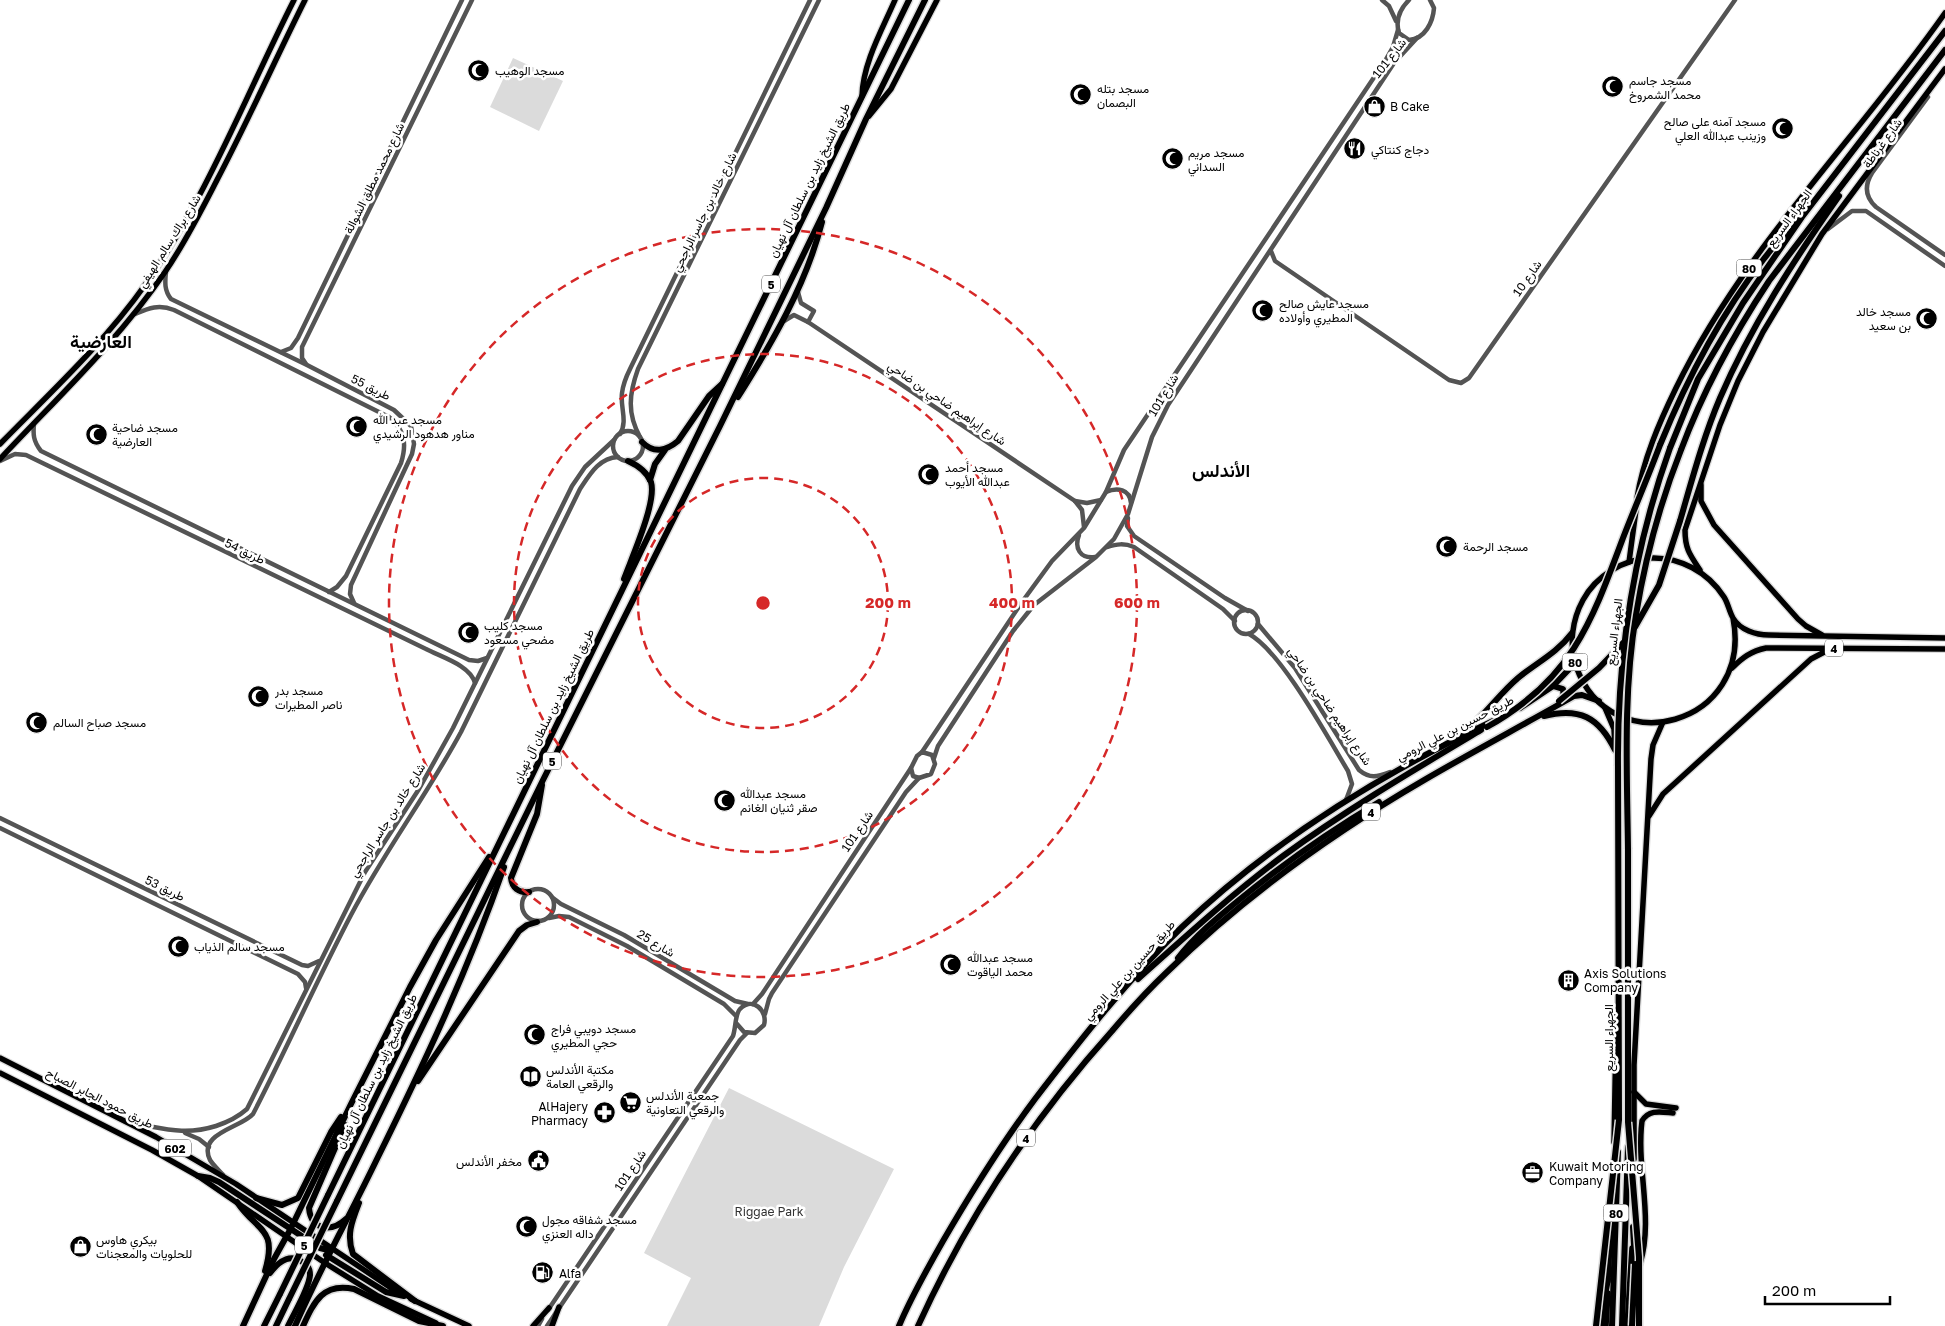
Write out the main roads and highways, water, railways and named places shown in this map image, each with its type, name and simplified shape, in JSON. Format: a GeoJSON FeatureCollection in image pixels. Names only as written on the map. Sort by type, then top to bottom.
{"type":"FeatureCollection","features":[{"type":"Feature","properties":{"kind":"highway","name":"طريق الشيخ زايد بن سلطان آل نهيان"},"geometry":{"type":"LineString","coordinates":[[264,1326],[909,0]]}},
{"type":"Feature","properties":{"kind":"highway","name":"طريق الشيخ زايد بن سلطان آل نهيان"},"geometry":{"type":"LineString","coordinates":[[276,1326],[514,838],[720,426],[826,208],[866,119],[926,0]]}},
{"type":"Feature","properties":{"kind":"highway","name":"الجهراء السريع"},"geometry":{"type":"LineString","coordinates":[[1612,1326],[1619,1120],[1617,730],[1624,635],[1638,555],[1655,490],[1670,448],[1698,380],[1714,349],[1809,208],[1945,31]]}},
{"type":"Feature","properties":{"kind":"highway","name":"الجهراء السريع"},"geometry":{"type":"LineString","coordinates":[[1622,1326],[1628,1122],[1627,730],[1635,616],[1645,568],[1663,500],[1681,450],[1710,386],[1754,304],[1785,258],[1944,51]]}},
{"type":"Feature","properties":{"kind":"highway"},"geometry":{"type":"LineString","coordinates":[[1166,972],[1187,946],[1277,870],[1344,823],[1417,779],[1561,702],[1619,647],[1636,626],[1659,585],[1707,432],[1750,335],[1804,245],[1888,125]]}},
{"type":"Feature","properties":{"kind":"highway"},"geometry":{"type":"LineString","coordinates":[[720,426],[780,326],[819,235],[826,208]]}},
{"type":"Feature","properties":{"kind":"highway"},"geometry":{"type":"LineString","coordinates":[[1114,1001],[1231,897],[1283,856],[1354,808],[1516,710],[1542,688],[1565,663],[1581,638],[1605,588],[1678,401],[1716,329],[1755,271],[1791,225],[1809,208]]}},
{"type":"Feature","properties":{"kind":"highway"},"geometry":{"type":"LineString","coordinates":[[614,606],[652,499],[650,480],[655,464],[665,450],[678,441],[710,396],[726,379]]}},
{"type":"Feature","properties":{"kind":"highway"},"geometry":{"type":"LineString","coordinates":[[641,440],[654,450],[665,450]]}},
{"type":"Feature","properties":{"kind":"highway"},"geometry":{"type":"LineString","coordinates":[[628,461],[641,469],[650,480]]}},
{"type":"Feature","properties":{"kind":"highway"},"geometry":{"type":"LineString","coordinates":[[1452,740],[1474,724],[1518,678],[1556,651],[1572,633]]}},
{"type":"Feature","properties":{"kind":"highway","name":"طريق حسين بن علي الرومي"},"geometry":{"type":"LineString","coordinates":[[899,1326],[933,1258],[1003,1142],[1062,1064],[1114,1001],[1166,943],[1227,888],[1284,843],[1396,770],[1452,740],[1529,703],[1553,686],[1575,663]]}},
{"type":"Feature","properties":{"kind":"highway"},"geometry":{"type":"LineString","coordinates":[[1553,686],[1560,687],[1565,693],[1561,702]]}},
{"type":"Feature","properties":{"kind":"highway","name":"4"},"geometry":{"type":"LineString","coordinates":[[918,1326],[967,1232],[1016,1153],[1052,1103],[1094,1051],[1166,972],[1255,896],[1345,829],[1419,782],[1536,718],[1561,702],[1579,695],[1601,703]]}},
{"type":"Feature","properties":{"kind":"highway"},"geometry":{"type":"LineString","coordinates":[[1536,718],[1566,711],[1581,714],[1604,731],[1615,750]]}},
{"type":"Feature","properties":{"kind":"highway"},"geometry":{"type":"LineString","coordinates":[[529,892],[522,892],[516,889],[511,878],[537,814],[543,780]]}},
{"type":"Feature","properties":{"kind":"highway"},"geometry":{"type":"LineString","coordinates":[[243,1326],[351,1104],[436,940],[504,833]]}},
{"type":"Feature","properties":{"kind":"highway"},"geometry":{"type":"LineString","coordinates":[[295,1326],[406,1099],[476,943],[514,838]]}},
{"type":"Feature","properties":{"kind":"highway"},"geometry":{"type":"LineString","coordinates":[[406,1099],[519,931],[527,925],[537,922]]}},
{"type":"Feature","properties":{"kind":"highway"},"geometry":{"type":"LineString","coordinates":[[256,1198],[282,1205],[298,1198],[331,1132],[351,1104]]}},
{"type":"Feature","properties":{"kind":"highway"},"geometry":{"type":"LineString","coordinates":[[348,1217],[338,1226],[330,1229],[319,1225],[310,1217],[309,1208],[342,1134],[351,1104]]}},
{"type":"Feature","properties":{"kind":"highway"},"geometry":{"type":"LineString","coordinates":[[1596,1326],[1619,1120]]}},
{"type":"Feature","properties":{"kind":"highway"},"geometry":{"type":"LineString","coordinates":[[1628,1122],[1639,1257],[1639,1326]]}},
{"type":"Feature","properties":{"kind":"highway"},"geometry":{"type":"LineString","coordinates":[[377,1160],[351,1224],[350,1246],[353,1254],[362,1262],[415,1301]]}},
{"type":"Feature","properties":{"kind":"highway"},"geometry":{"type":"LineString","coordinates":[[198,1176],[210,1178],[227,1186],[292,1227],[320,1248],[332,1250]]}},
{"type":"Feature","properties":{"kind":"highway"},"geometry":{"type":"LineString","coordinates":[[237,1202],[243,1212],[265,1232],[269,1242],[268,1258],[258,1292]]}},
{"type":"Feature","properties":{"kind":"highway"},"geometry":{"type":"LineString","coordinates":[[1632,1326],[1635,1264],[1633,1227]]}},
{"type":"Feature","properties":{"kind":"highway"},"geometry":{"type":"LineString","coordinates":[[287,1236],[296,1237],[327,1260],[386,1292],[404,1296]]}},
{"type":"Feature","properties":{"kind":"highway"},"geometry":{"type":"LineString","coordinates":[[263,1283],[278,1263],[287,1258],[302,1261],[308,1267],[310,1275],[307,1285],[288,1326]]}},
{"type":"Feature","properties":{"kind":"highway"},"geometry":{"type":"LineString","coordinates":[[1602,1326],[1608,1279]]}},
{"type":"Feature","properties":{"kind":"highway"},"geometry":{"type":"LineString","coordinates":[[302,1326],[319,1296],[336,1288],[343,1287],[354,1289],[419,1321],[443,1326]]}},
{"type":"Feature","properties":{"kind":"main road","name":"شارع براك سالم الهيفي"},"geometry":{"type":"LineString","coordinates":[[0,460],[135,314],[166,271],[197,220],[223,170],[305,0]]}},
{"type":"Feature","properties":{"kind":"main road","name":"طريق الشيخ زايد بن سلطان آل نهيان"},"geometry":{"type":"LineString","coordinates":[[862,96],[864,79],[895,0]]}},
{"type":"Feature","properties":{"kind":"main road","name":"طريق الشيخ زايد بن سلطان آل نهيان"},"geometry":{"type":"LineString","coordinates":[[866,119],[891,89],[937,0]]}},
{"type":"Feature","properties":{"kind":"main road","name":"شارع براك سالم الهيفي"},"geometry":{"type":"LineString","coordinates":[[0,444],[73,369],[118,319],[146,284],[190,211],[209,175],[293,3]]}},
{"type":"Feature","properties":{"kind":"main road"},"geometry":{"type":"LineString","coordinates":[[293,3],[300,11]]}},
{"type":"Feature","properties":{"kind":"main road","name":"الجهراء السريع"},"geometry":{"type":"LineString","coordinates":[[1629,562],[1639,485],[1643,471],[1659,425],[1693,353],[1728,295],[1937,24],[1945,11]]}},
{"type":"Feature","properties":{"kind":"main road","name":"80"},"geometry":{"type":"LineString","coordinates":[[1703,574],[1686,564],[1668,559],[1648,558],[1629,562],[1604,575],[1591,588],[1577,611],[1572,633],[1575,663],[1583,682],[1601,703],[1612,711],[1632,719],[1663,722],[1684,716],[1704,705],[1720,689],[1730,670],[1736,644],[1733,618],[1722,594],[1703,574],[1688,552],[1685,540],[1687,522],[1702,474],[1738,381],[1785,293],[1822,234],[1945,68]]}},
{"type":"Feature","properties":{"kind":"main road"},"geometry":{"type":"LineString","coordinates":[[214,165],[218,170],[223,170]]}},
{"type":"Feature","properties":{"kind":"main road"},"geometry":{"type":"LineString","coordinates":[[209,175],[214,175],[218,178]]}},
{"type":"Feature","properties":{"kind":"main road"},"geometry":{"type":"LineString","coordinates":[[82,359],[83,364],[88,367]]}},
{"type":"Feature","properties":{"kind":"main road"},"geometry":{"type":"LineString","coordinates":[[73,369],[78,370],[80,375]]}},
{"type":"Feature","properties":{"kind":"main road"},"geometry":{"type":"LineString","coordinates":[[1702,474],[1701,501],[1714,525],[1798,619],[1824,636]]}},
{"type":"Feature","properties":{"kind":"main road","name":"4"},"geometry":{"type":"LineString","coordinates":[[1733,618],[1745,629],[1761,635],[1945,638]]}},
{"type":"Feature","properties":{"kind":"main road"},"geometry":{"type":"LineString","coordinates":[[1801,636],[1797,641],[1801,648]]}},
{"type":"Feature","properties":{"kind":"main road","name":"4"},"geometry":{"type":"LineString","coordinates":[[1730,670],[1746,656],[1756,650],[1766,648],[1945,649]]}},
{"type":"Feature","properties":{"kind":"main road"},"geometry":{"type":"LineString","coordinates":[[1648,821],[1654,806],[1663,794],[1812,659],[1832,648]]}},
{"type":"Feature","properties":{"kind":"main road","name":"الجهراء السريع"},"geometry":{"type":"LineString","coordinates":[[1601,703],[1614,729],[1615,750],[1616,1052],[1614,1171],[1606,1326]]}},
{"type":"Feature","properties":{"kind":"main road"},"geometry":{"type":"LineString","coordinates":[[1628,1326],[1633,1227],[1634,1092],[1648,821],[1653,745],[1663,722]]}},
{"type":"Feature","properties":{"kind":"main road","name":"طريق حمود الجابر الصباح"},"geometry":{"type":"LineString","coordinates":[[0,1058],[128,1123],[224,1177],[256,1198],[292,1227]]}},
{"type":"Feature","properties":{"kind":"main road","name":"طريق حمود الجابر الصباح"},"geometry":{"type":"LineString","coordinates":[[0,1075],[14,1080],[152,1150],[198,1176],[287,1236]]}},
{"type":"Feature","properties":{"kind":"main road"},"geometry":{"type":"LineString","coordinates":[[1629,1300],[1645,1248],[1641,1157],[1642,1121],[1651,1112],[1675,1110],[1646,1104],[1634,1092]]}},
{"type":"Feature","properties":{"kind":"main road"},"geometry":{"type":"LineString","coordinates":[[332,1250],[404,1296],[470,1326]]}},
{"type":"Feature","properties":{"kind":"main road"},"geometry":{"type":"LineString","coordinates":[[327,1260],[333,1268],[378,1296],[443,1326]]}},
{"type":"Feature","properties":{"kind":"main road"},"geometry":{"type":"LineString","coordinates":[[552,1326],[559,1307]]}},
{"type":"Feature","properties":{"kind":"main road"},"geometry":{"type":"LineString","coordinates":[[533,1326],[549,1308]]}},
{"type":"Feature","properties":{"kind":"place","name":"مسجد الوهيب"},"geometry":{"type":"Point","coordinates":[479,70]}},
{"type":"Feature","properties":{"kind":"place","name":"مسجد جاسم محمد الشمروخ"},"geometry":{"type":"Point","coordinates":[1613,87]}},
{"type":"Feature","properties":{"kind":"place","name":"مسجد بتله البصمان"},"geometry":{"type":"Point","coordinates":[1081,95]}},
{"type":"Feature","properties":{"kind":"place","name":"B Cake"},"geometry":{"type":"Point","coordinates":[1374,106]}},
{"type":"Feature","properties":{"kind":"place","name":"مسجد آمنه علي صالح وزينب عبدالله العلي"},"geometry":{"type":"Point","coordinates":[1782,128]}},
{"type":"Feature","properties":{"kind":"place","name":"دجاج كنتاكي"},"geometry":{"type":"Point","coordinates":[1355,149]}},
{"type":"Feature","properties":{"kind":"place","name":"مسجد مريم السداني"},"geometry":{"type":"Point","coordinates":[1172,159]}},
{"type":"Feature","properties":{"kind":"place","name":"مسجد عايش صالح المطيري وأولاده"},"geometry":{"type":"Point","coordinates":[1263,310]}},
{"type":"Feature","properties":{"kind":"place","name":"مسجد خالد بن سعيد"},"geometry":{"type":"Point","coordinates":[1927,318]}},
{"type":"Feature","properties":{"kind":"place","name":"مسجد عبد الله مناور هدهود الرشيدي"},"geometry":{"type":"Point","coordinates":[357,426]}},
{"type":"Feature","properties":{"kind":"place","name":"مسجد ضاحية العارضية"},"geometry":{"type":"Point","coordinates":[96,434]}},
{"type":"Feature","properties":{"kind":"place","name":"مسجد أحمد عبدالله الأيوب"},"geometry":{"type":"Point","coordinates":[929,474]}},
{"type":"Feature","properties":{"kind":"place","name":"مسجد الرحمة"},"geometry":{"type":"Point","coordinates":[1447,546]}},
{"type":"Feature","properties":{"kind":"place","name":"مسجد كليب مضحي مسعود"},"geometry":{"type":"Point","coordinates":[468,632]}},
{"type":"Feature","properties":{"kind":"place","name":"مسجد بدر ناصر المطيرات"},"geometry":{"type":"Point","coordinates":[259,697]}},
{"type":"Feature","properties":{"kind":"place","name":"مسجد صباح السالم"},"geometry":{"type":"Point","coordinates":[37,722]}},
{"type":"Feature","properties":{"kind":"place","name":"مسجد عبدالله صقر ثنيان الغانم"},"geometry":{"type":"Point","coordinates":[724,800]}},
{"type":"Feature","properties":{"kind":"place","name":"مسجد سالم الذياب"},"geometry":{"type":"Point","coordinates":[178,946]}},
{"type":"Feature","properties":{"kind":"place","name":"مسجد عبدالله محمد الياقوت"},"geometry":{"type":"Point","coordinates":[951,964]}},
{"type":"Feature","properties":{"kind":"place","name":"Axis Solutions Company"},"geometry":{"type":"Point","coordinates":[1568,980]}},
{"type":"Feature","properties":{"kind":"place","name":"مسجد دويبي فراج حجي المطيري"},"geometry":{"type":"Point","coordinates":[535,1035]}},
{"type":"Feature","properties":{"kind":"place","name":"مكتبة الأندلس والرقعي العامة"},"geometry":{"type":"Point","coordinates":[530,1076]}},
{"type":"Feature","properties":{"kind":"place","name":"جمعية الأندلس والرقعي التعاونية"},"geometry":{"type":"Point","coordinates":[630,1102]}},
{"type":"Feature","properties":{"kind":"place","name":"AlHajery Pharmacy"},"geometry":{"type":"Point","coordinates":[604,1113]}},
{"type":"Feature","properties":{"kind":"place","name":"مخفر الأندلس"},"geometry":{"type":"Point","coordinates":[538,1161]}},
{"type":"Feature","properties":{"kind":"place","name":"Kuwait Motoring Company"},"geometry":{"type":"Point","coordinates":[1533,1173]}},
{"type":"Feature","properties":{"kind":"place","name":"مسجد شفاقه مجول داله العنزي"},"geometry":{"type":"Point","coordinates":[526,1226]}},
{"type":"Feature","properties":{"kind":"place","name":"بيكري هاوس للحلويات والمعجنات"},"geometry":{"type":"Point","coordinates":[80,1246]}},
{"type":"Feature","properties":{"kind":"place","name":"Alfa"},"geometry":{"type":"Point","coordinates":[543,1273]}},
{"type":"Feature","properties":{"kind":"district","name":"العارضية"},"geometry":{"type":"Point","coordinates":[101,341]}},
{"type":"Feature","properties":{"kind":"district","name":"الأندلس"},"geometry":{"type":"Point","coordinates":[1221,470]}},
{"type":"Feature","properties":{"kind":"park label","name":"Riggae Park"},"geometry":{"type":"Point","coordinates":[769,1211]}}]}
